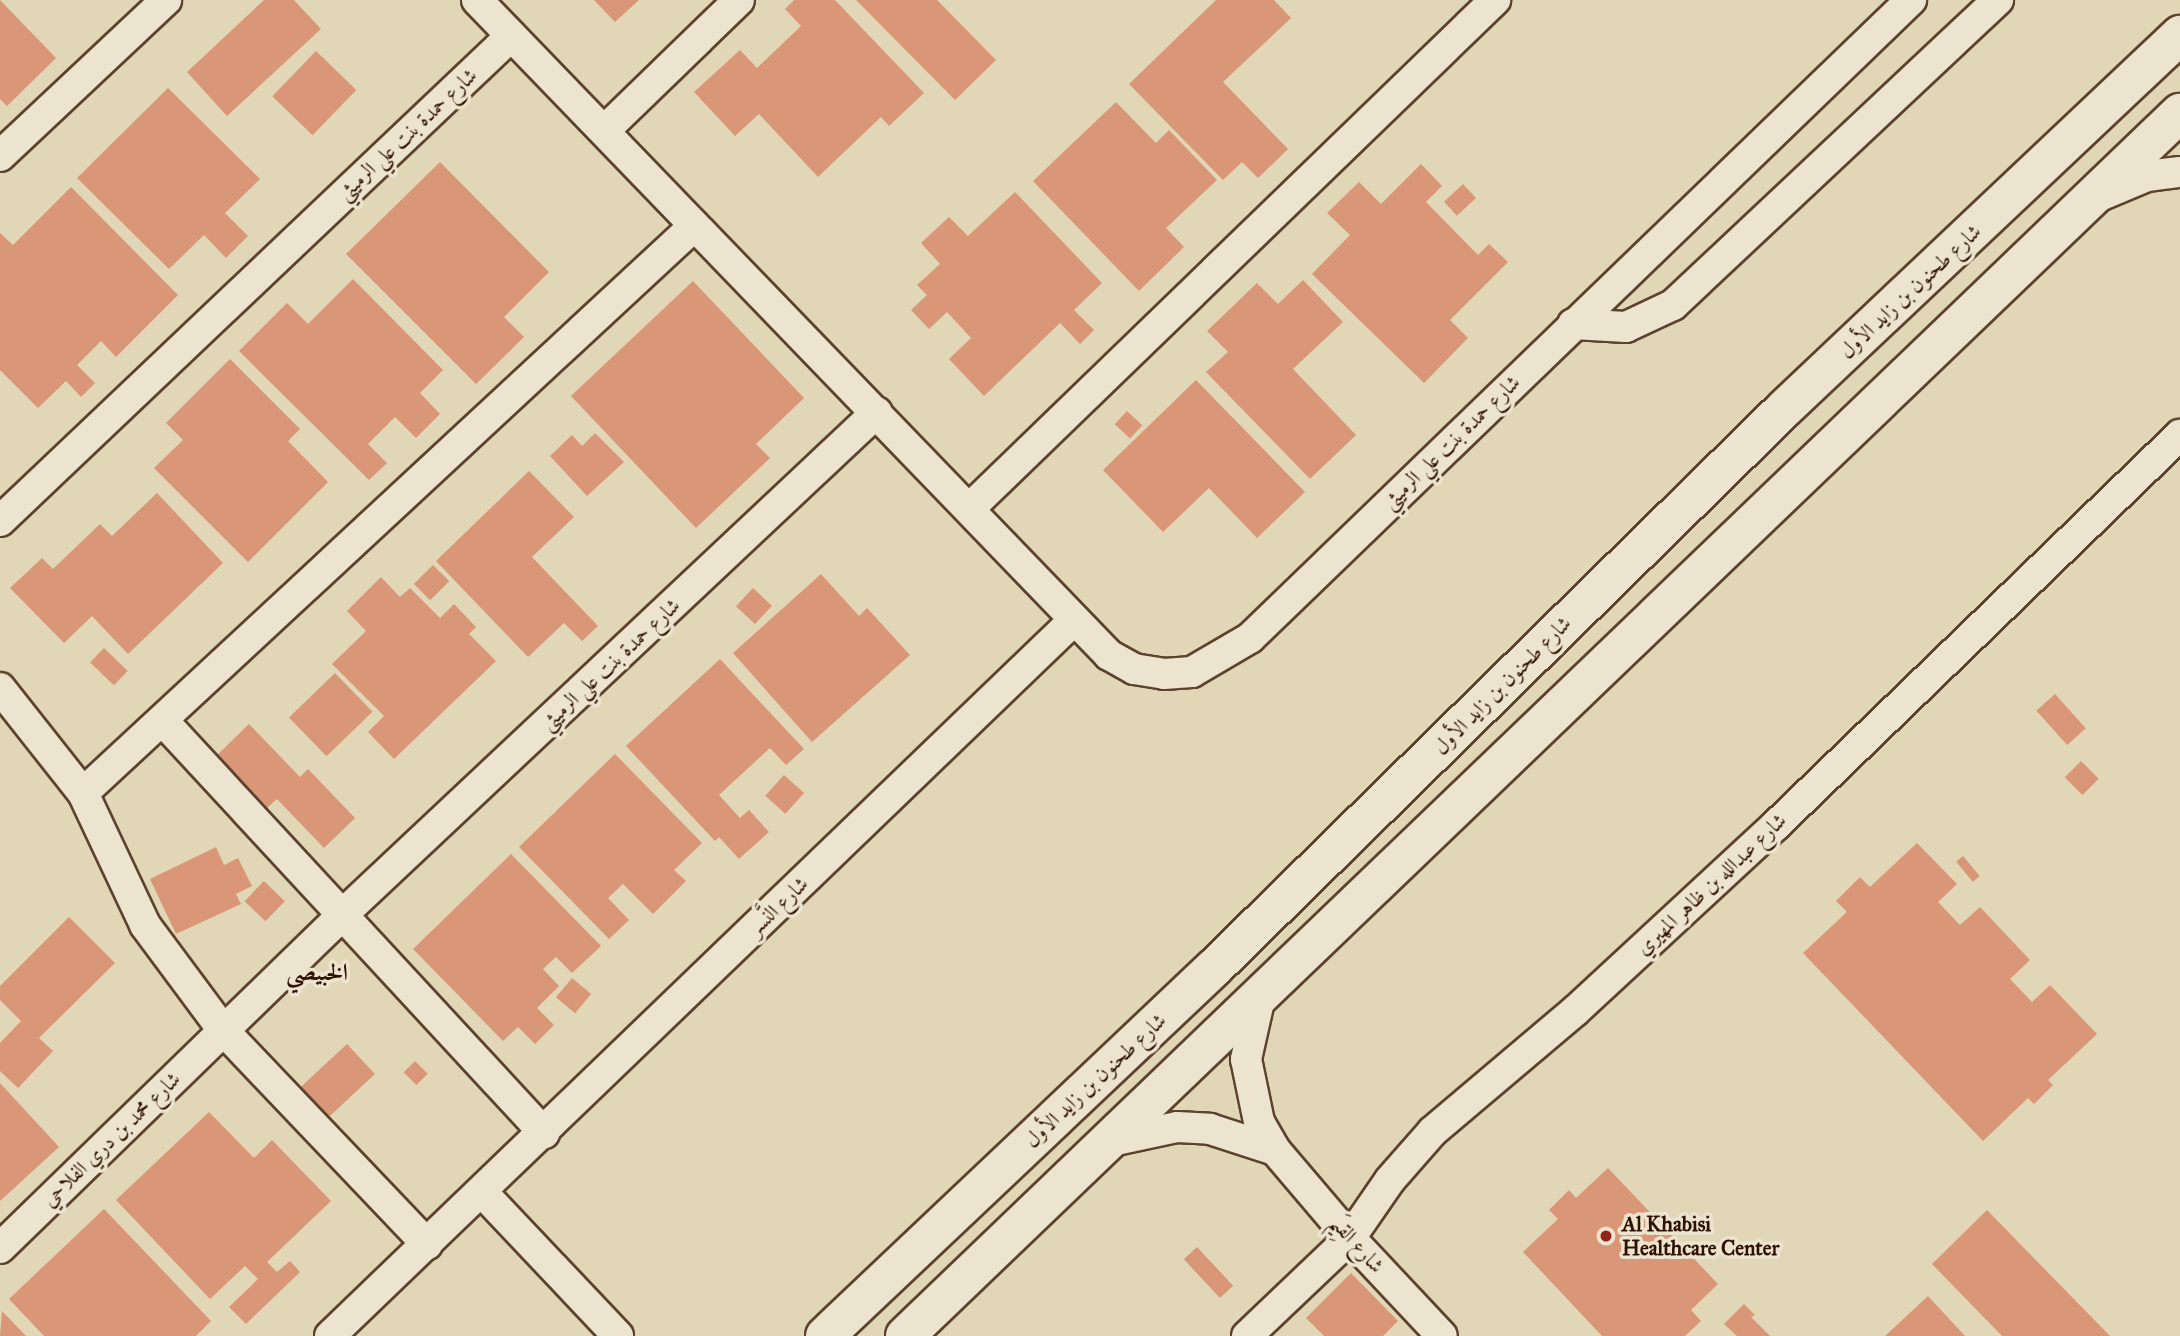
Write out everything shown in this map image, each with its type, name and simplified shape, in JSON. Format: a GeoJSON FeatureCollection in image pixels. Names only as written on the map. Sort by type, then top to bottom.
{"type":"FeatureCollection","features":[{"type":"Feature","properties":{"kind":"street"},"geometry":{"type":"LineString","coordinates":[[0,156],[166,0]]}},
{"type":"Feature","properties":{"kind":"street","name":"شارع حمدة بنت علي الرميثي"},"geometry":{"type":"LineString","coordinates":[[477,0],[606,129],[694,226],[970,508],[1109,655],[1134,669],[1164,674],[1192,672],[1218,660],[1250,638],[1911,0]]}},
{"type":"Feature","properties":{"kind":"street"},"geometry":{"type":"LineString","coordinates":[[606,129],[739,0]]}},
{"type":"Feature","properties":{"kind":"street"},"geometry":{"type":"LineString","coordinates":[[970,508],[1494,0]]}},
{"type":"Feature","properties":{"kind":"street"},"geometry":{"type":"LineString","coordinates":[[1573,324],[1626,327],[1673,305],[1998,0]]}},
{"type":"Feature","properties":{"kind":"street","name":"شارع طحنون بن زايد الأول"},"geometry":{"type":"LineString","coordinates":[[825,1336],[1215,967],[1755,438],[2180,35]]}},
{"type":"Feature","properties":{"kind":"street","name":"شارع حمدة بنت علي الرميثي"},"geometry":{"type":"LineString","coordinates":[[0,521],[511,36]]}},
{"type":"Feature","properties":{"kind":"street"},"geometry":{"type":"LineString","coordinates":[[905,1336],[2180,113]]}},
{"type":"Feature","properties":{"kind":"street"},"geometry":{"type":"LineString","coordinates":[[2090,201],[2147,176],[2180,172]]}},
{"type":"Feature","properties":{"kind":"street"},"geometry":{"type":"LineString","coordinates":[[83,793],[163,722],[694,226]]}},
{"type":"Feature","properties":{"kind":"street","name":"شارع حمدة بنت علي الرميثي"},"geometry":{"type":"LineString","coordinates":[[223,1030],[877,412]]}},
{"type":"Feature","properties":{"kind":"street","name":"شارع عبدالله بن ظاهر المهيري"},"geometry":{"type":"LineString","coordinates":[[1247,1336],[1350,1238],[1390,1180],[1433,1131],[1574,1011],[1776,825],[2180,435]]}},
{"type":"Feature","properties":{"kind":"street","name":"شارع النَّسر"},"geometry":{"type":"LineString","coordinates":[[330,1336],[544,1133],[1074,620]]}},
{"type":"Feature","properties":{"kind":"street"},"geometry":{"type":"LineString","coordinates":[[0,688],[83,793],[145,925],[223,1030],[427,1244]]}},
{"type":"Feature","properties":{"kind":"street"},"geometry":{"type":"LineString","coordinates":[[163,722],[544,1133]]}},
{"type":"Feature","properties":{"kind":"street","name":"شارع القِيَم"},"geometry":{"type":"LineString","coordinates":[[1260,997],[1246,1059],[1249,1092],[1259,1122],[1275,1150],[1350,1238],[1442,1336]]}},
{"type":"Feature","properties":{"kind":"street","name":"شارع محمد بن دري الفلاحي"},"geometry":{"type":"LineString","coordinates":[[0,1248],[223,1030]]}},
{"type":"Feature","properties":{"kind":"street","name":"شارع القِيَم"},"geometry":{"type":"LineString","coordinates":[[1111,1141],[1143,1131],[1188,1128],[1243,1137],[1275,1150]]}},
{"type":"Feature","properties":{"kind":"street"},"geometry":{"type":"LineString","coordinates":[[482,1192],[618,1336]]}},
{"type":"Feature","properties":{"kind":"street"},"geometry":{"type":"LineString","coordinates":[[807,1336],[859,1303]]}},
{"type":"Feature","properties":{"kind":"building"},"geometry":{"type":"Polygon","coordinates":[[[0,0],[56,58],[7,106],[0,99],[0,0]]]}},
{"type":"Feature","properties":{"kind":"building"},"geometry":{"type":"Polygon","coordinates":[[[264,0],[294,0],[321,29],[227,116],[187,72],[264,0]]]}},
{"type":"Feature","properties":{"kind":"building"},"geometry":{"type":"Polygon","coordinates":[[[594,0],[639,0],[615,22],[594,0]]]}},
{"type":"Feature","properties":{"kind":"building"},"geometry":{"type":"Polygon","coordinates":[[[794,0],[835,0],[924,93],[889,126],[881,117],[818,177],[759,114],[735,136],[694,92],[740,50],[757,68],[801,26],[785,9],[794,0]]]}},
{"type":"Feature","properties":{"kind":"building"},"geometry":{"type":"Polygon","coordinates":[[[856,0],[937,0],[996,60],[955,100],[856,0]]]}},
{"type":"Feature","properties":{"kind":"building"},"geometry":{"type":"Polygon","coordinates":[[[1216,0],[1274,0],[1291,18],[1223,82],[1288,149],[1258,178],[1242,162],[1223,180],[1129,84],[1216,0]]]}},
{"type":"Feature","properties":{"kind":"building"},"geometry":{"type":"Polygon","coordinates":[[[316,51],[356,90],[313,135],[272,96],[316,51]]]}},
{"type":"Feature","properties":{"kind":"building"},"geometry":{"type":"Polygon","coordinates":[[[168,88],[260,179],[225,213],[248,236],[226,258],[204,235],[169,269],[77,178],[168,88]]]}},
{"type":"Feature","properties":{"kind":"building"},"geometry":{"type":"Polygon","coordinates":[[[1116,102],[1156,143],[1169,130],[1217,180],[1166,228],[1184,247],[1139,291],[1033,181],[1116,102]]]}},
{"type":"Feature","properties":{"kind":"building"},"geometry":{"type":"Polygon","coordinates":[[[440,162],[549,272],[504,317],[524,337],[476,384],[346,254],[440,162]]]}},
{"type":"Feature","properties":{"kind":"building"},"geometry":{"type":"Polygon","coordinates":[[[1421,164],[1442,186],[1426,202],[1478,255],[1489,244],[1508,262],[1450,320],[1468,338],[1424,383],[1312,274],[1350,235],[1327,213],[1359,182],[1381,204],[1421,164]]]}},
{"type":"Feature","properties":{"kind":"building"},"geometry":{"type":"Polygon","coordinates":[[[1463,184],[1476,198],[1457,216],[1444,202],[1463,184]]]}},
{"type":"Feature","properties":{"kind":"building"},"geometry":{"type":"Polygon","coordinates":[[[71,187],[178,295],[116,357],[101,341],[77,365],[95,383],[81,397],[66,381],[38,408],[0,370],[0,233],[13,245],[71,187]]]}},
{"type":"Feature","properties":{"kind":"building"},"geometry":{"type":"Polygon","coordinates":[[[1015,192],[1102,283],[1074,310],[1094,330],[1080,344],[1060,323],[984,396],[949,359],[971,338],[947,312],[929,329],[911,310],[927,295],[917,285],[940,264],[921,243],[949,217],[968,236],[1015,192]]]}},
{"type":"Feature","properties":{"kind":"building"},"geometry":{"type":"Polygon","coordinates":[[[353,279],[443,370],[420,393],[440,414],[416,438],[395,417],[368,444],[387,463],[369,480],[239,351],[287,303],[308,324],[353,279]]]}},
{"type":"Feature","properties":{"kind":"building"},"geometry":{"type":"Polygon","coordinates":[[[1303,280],[1343,322],[1293,369],[1356,435],[1310,479],[1206,372],[1228,352],[1207,331],[1257,283],[1278,304],[1303,280]]]}},
{"type":"Feature","properties":{"kind":"building"},"geometry":{"type":"Polygon","coordinates":[[[693,281],[804,398],[756,444],[770,458],[696,528],[571,396],[693,281]]]}},
{"type":"Feature","properties":{"kind":"building"},"geometry":{"type":"Polygon","coordinates":[[[230,359],[300,429],[288,441],[328,482],[248,562],[154,468],[183,440],[166,423],[230,359]]]}},
{"type":"Feature","properties":{"kind":"building"},"geometry":{"type":"Polygon","coordinates":[[[1196,380],[1305,492],[1257,538],[1209,488],[1163,532],[1103,470],[1196,380]]]}},
{"type":"Feature","properties":{"kind":"building"},"geometry":{"type":"Polygon","coordinates":[[[1127,411],[1142,425],[1130,438],[1115,424],[1127,411]]]}},
{"type":"Feature","properties":{"kind":"building"},"geometry":{"type":"Polygon","coordinates":[[[595,433],[624,462],[587,496],[550,456],[572,435],[582,446],[595,433]]]}},
{"type":"Feature","properties":{"kind":"building"},"geometry":{"type":"Polygon","coordinates":[[[529,471],[574,517],[532,557],[598,626],[582,641],[564,623],[528,657],[436,561],[529,471]]]}},
{"type":"Feature","properties":{"kind":"building"},"geometry":{"type":"Polygon","coordinates":[[[157,493],[223,563],[128,654],[92,616],[64,643],[10,588],[42,558],[53,569],[100,524],[112,536],[157,493]]]}},
{"type":"Feature","properties":{"kind":"building"},"geometry":{"type":"Polygon","coordinates":[[[433,565],[449,581],[430,600],[414,584],[433,565]]]}},
{"type":"Feature","properties":{"kind":"building"},"geometry":{"type":"Polygon","coordinates":[[[821,574],[859,616],[867,608],[910,655],[812,742],[733,653],[821,574]]]}},
{"type":"Feature","properties":{"kind":"building"},"geometry":{"type":"Polygon","coordinates":[[[381,577],[400,597],[410,588],[440,618],[454,604],[476,627],[469,634],[496,661],[394,759],[368,732],[384,716],[332,664],[366,631],[347,611],[381,577]]]}},
{"type":"Feature","properties":{"kind":"building"},"geometry":{"type":"Polygon","coordinates":[[[753,588],[772,606],[755,624],[736,606],[753,588]]]}},
{"type":"Feature","properties":{"kind":"building"},"geometry":{"type":"Polygon","coordinates":[[[104,648],[128,671],[114,685],[90,662],[104,648]]]}},
{"type":"Feature","properties":{"kind":"building"},"geometry":{"type":"Polygon","coordinates":[[[720,659],[804,749],[786,765],[770,748],[719,795],[740,818],[749,810],[769,832],[739,859],[719,837],[715,841],[626,746],[720,659]]]}},
{"type":"Feature","properties":{"kind":"building"},"geometry":{"type":"Polygon","coordinates":[[[335,673],[373,712],[326,756],[289,717],[335,673]]]}},
{"type":"Feature","properties":{"kind":"building"},"geometry":{"type":"Polygon","coordinates":[[[2055,694],[2086,728],[2067,745],[2036,711],[2055,694]]]}},
{"type":"Feature","properties":{"kind":"building"},"geometry":{"type":"Polygon","coordinates":[[[249,724],[300,777],[308,769],[355,818],[324,848],[277,799],[258,816],[208,764],[249,724]]]}},
{"type":"Feature","properties":{"kind":"building"},"geometry":{"type":"Polygon","coordinates":[[[615,754],[702,843],[674,870],[686,881],[653,914],[623,884],[608,898],[629,920],[609,939],[519,847],[615,754]]]}},
{"type":"Feature","properties":{"kind":"building"},"geometry":{"type":"Polygon","coordinates":[[[2081,761],[2099,779],[2082,795],[2065,777],[2081,761]]]}},
{"type":"Feature","properties":{"kind":"building"},"geometry":{"type":"Polygon","coordinates":[[[784,775],[804,793],[785,814],[765,796],[784,775]]]}},
{"type":"Feature","properties":{"kind":"building"},"geometry":{"type":"Polygon","coordinates":[[[1917,843],[1957,884],[1938,902],[1960,925],[1980,907],[2030,960],[2010,979],[2032,1002],[2050,985],[2097,1034],[2048,1080],[2053,1085],[2034,1104],[2028,1098],[1983,1141],[1803,953],[1847,912],[1836,901],[1860,877],[1870,887],[1917,843]]]}},
{"type":"Feature","properties":{"kind":"building"},"geometry":{"type":"Polygon","coordinates":[[[216,847],[224,865],[238,858],[252,886],[236,894],[241,904],[176,934],[150,879],[216,847]]]}},
{"type":"Feature","properties":{"kind":"building"},"geometry":{"type":"Polygon","coordinates":[[[511,854],[601,946],[572,973],[556,957],[543,969],[559,986],[537,1008],[554,1025],[535,1044],[518,1027],[503,1041],[413,949],[511,854]]]}},
{"type":"Feature","properties":{"kind":"building"},"geometry":{"type":"Polygon","coordinates":[[[1963,856],[1980,876],[1973,882],[1956,862],[1963,856]]]}},
{"type":"Feature","properties":{"kind":"building"},"geometry":{"type":"Polygon","coordinates":[[[264,881],[285,901],[265,921],[245,901],[264,881]]]}},
{"type":"Feature","properties":{"kind":"building"},"geometry":{"type":"Polygon","coordinates":[[[69,917],[115,963],[39,1038],[53,1051],[18,1088],[0,1071],[0,1043],[21,1021],[0,1000],[0,986],[69,917]]]}},
{"type":"Feature","properties":{"kind":"building"},"geometry":{"type":"Polygon","coordinates":[[[572,978],[591,994],[575,1013],[556,997],[572,978]]]}},
{"type":"Feature","properties":{"kind":"building"},"geometry":{"type":"Polygon","coordinates":[[[347,1044],[375,1074],[319,1126],[291,1096],[347,1044]]]}},
{"type":"Feature","properties":{"kind":"building"},"geometry":{"type":"Polygon","coordinates":[[[415,1061],[428,1074],[416,1085],[404,1072],[415,1061]]]}},
{"type":"Feature","properties":{"kind":"building"},"geometry":{"type":"Polygon","coordinates":[[[0,1083],[59,1147],[0,1201],[0,1083]]]}},
{"type":"Feature","properties":{"kind":"building"},"geometry":{"type":"Polygon","coordinates":[[[209,1112],[254,1158],[272,1140],[331,1201],[267,1262],[277,1272],[290,1261],[300,1272],[246,1324],[229,1307],[258,1279],[245,1266],[210,1299],[116,1200],[209,1112]]]}},
{"type":"Feature","properties":{"kind":"building","name":"Al Khabisi Healthcare Center"},"geometry":{"type":"Polygon","coordinates":[[[1608,1168],[1718,1284],[1691,1310],[1701,1321],[1685,1336],[1602,1336],[1523,1252],[1558,1219],[1549,1210],[1569,1190],[1576,1198],[1608,1168]]]}},
{"type":"Feature","properties":{"kind":"building"},"geometry":{"type":"Polygon","coordinates":[[[104,1209],[211,1321],[196,1336],[44,1336],[9,1299],[104,1209]]]}},
{"type":"Feature","properties":{"kind":"building"},"geometry":{"type":"Polygon","coordinates":[[[1987,1210],[2110,1336],[2002,1336],[1932,1264],[1987,1210]]]}},
{"type":"Feature","properties":{"kind":"building"},"geometry":{"type":"Polygon","coordinates":[[[1197,1247],[1233,1286],[1220,1298],[1184,1259],[1197,1247]]]}},
{"type":"Feature","properties":{"kind":"building"},"geometry":{"type":"Polygon","coordinates":[[[1351,1273],[1398,1321],[1383,1336],[1324,1336],[1306,1318],[1351,1273]]]}},
{"type":"Feature","properties":{"kind":"building"},"geometry":{"type":"Polygon","coordinates":[[[1928,1296],[1965,1336],[1885,1336],[1928,1296]]]}},
{"type":"Feature","properties":{"kind":"building"},"geometry":{"type":"Polygon","coordinates":[[[1744,1304],[1755,1315],[1751,1317],[1770,1336],[1737,1336],[1724,1324],[1744,1304]]]}},
{"type":"Feature","properties":{"kind":"building"},"geometry":{"type":"Polygon","coordinates":[[[2,1311],[26,1336],[0,1336],[2,1311]]]}},
{"type":"Feature","properties":{"kind":"place","name":"Al Khabisi Healthcare Center"},"geometry":{"type":"Point","coordinates":[1606,1236]}},
{"type":"Feature","properties":{"kind":"district","name":"الخبيصي"},"geometry":{"type":"Point","coordinates":[317,973]}}]}
